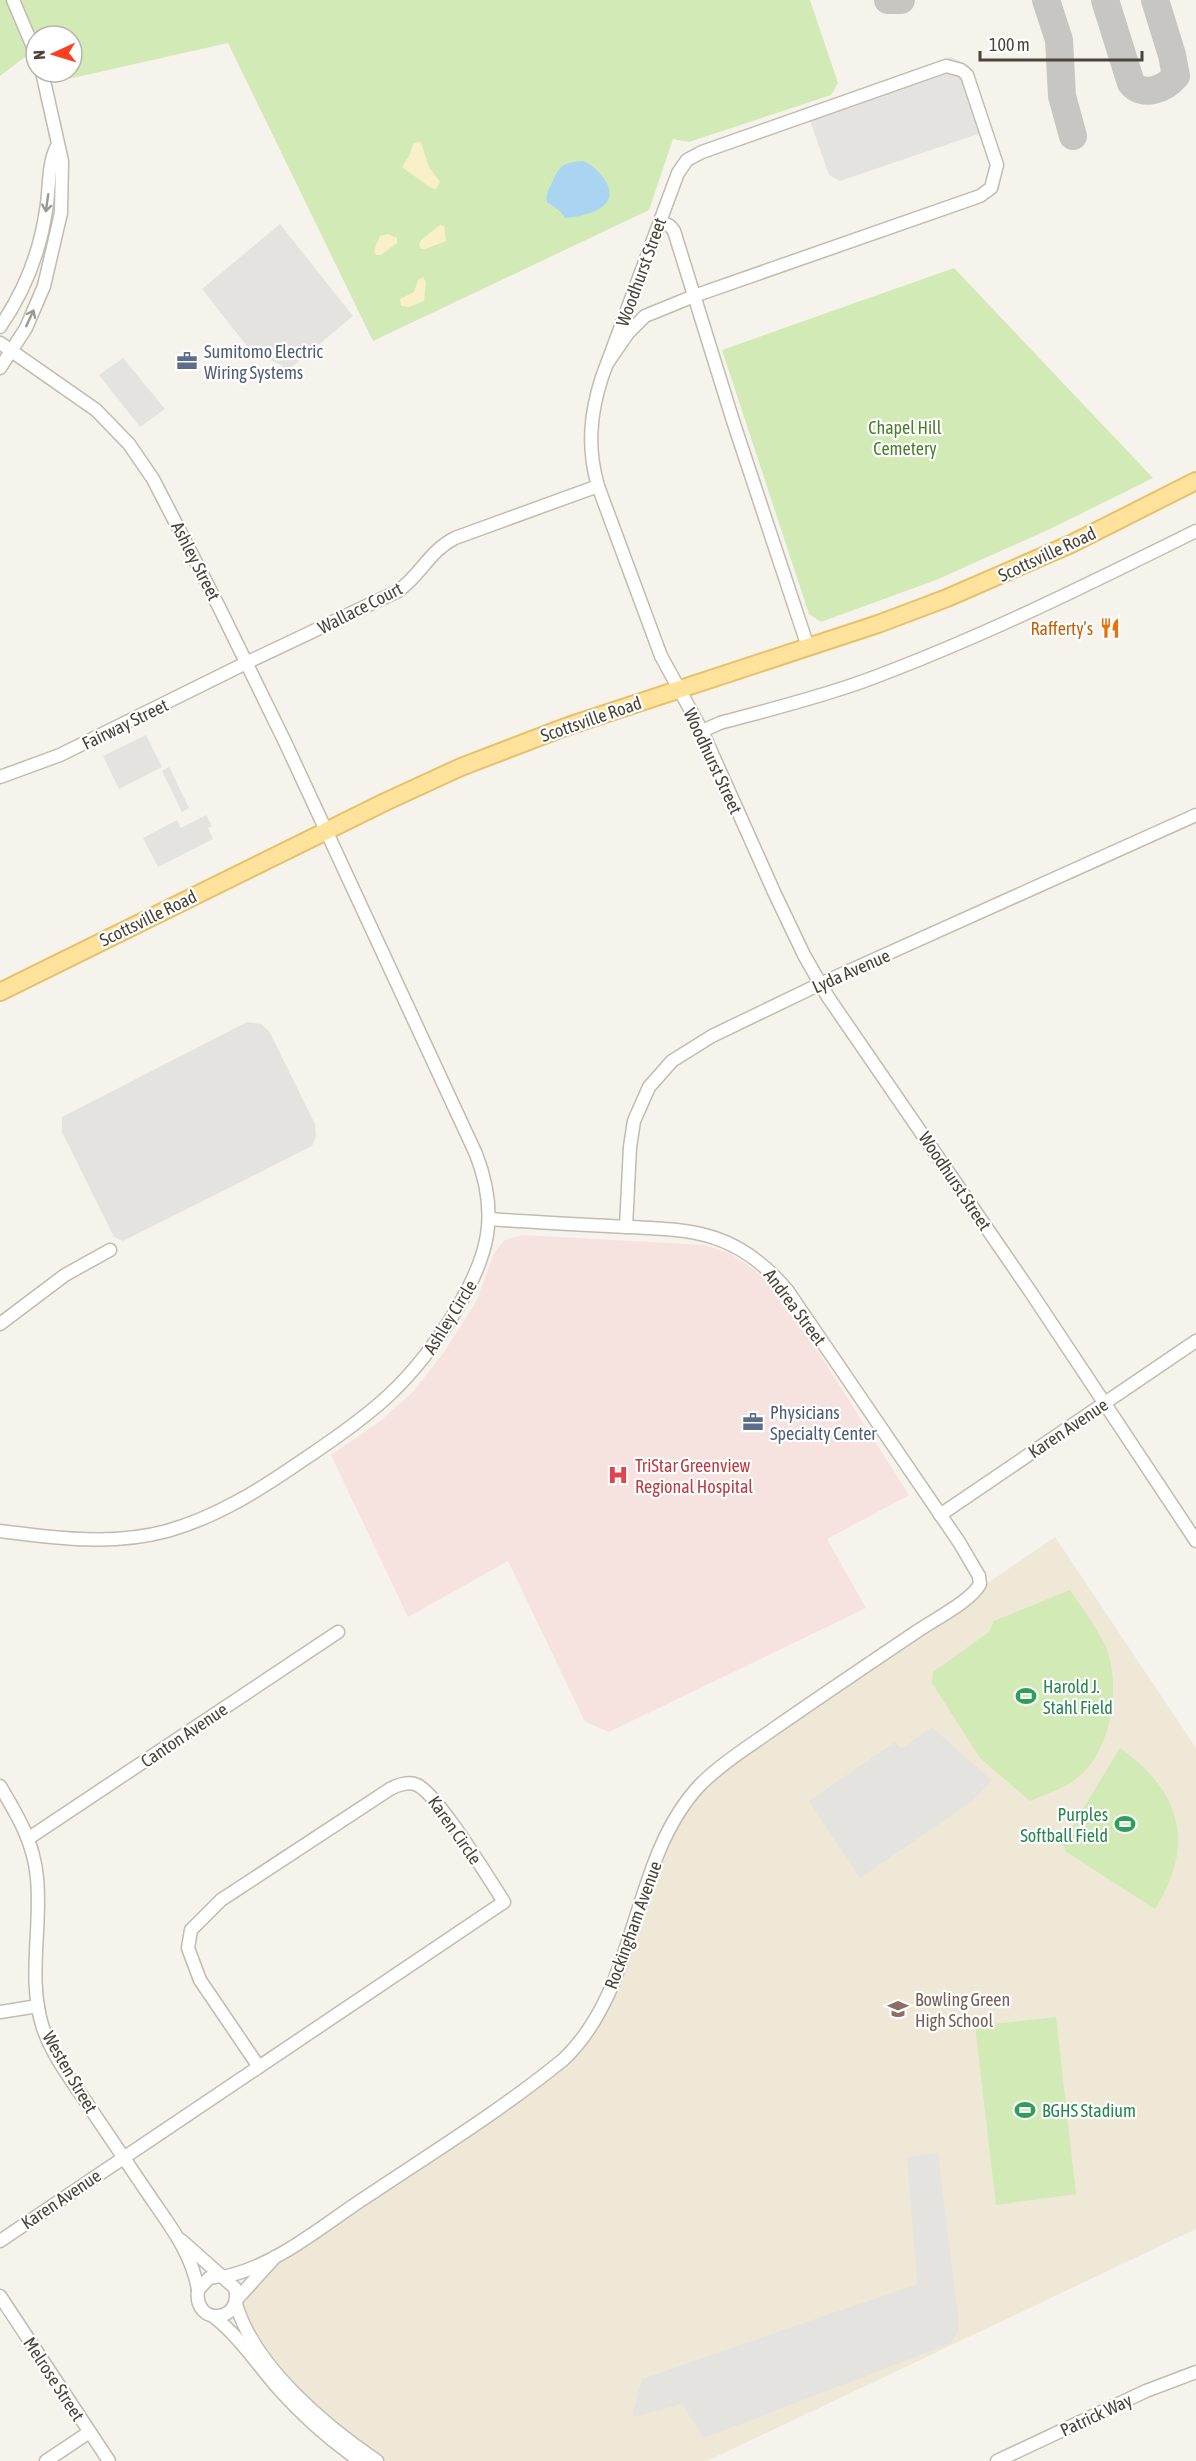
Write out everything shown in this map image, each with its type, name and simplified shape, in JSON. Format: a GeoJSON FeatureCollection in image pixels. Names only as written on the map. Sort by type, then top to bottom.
{"type":"FeatureCollection","features":[{"type":"Feature","properties":{"kind":"main road","name":"Scottsville Road"},"geometry":{"type":"LineString","coordinates":[[0,992],[414,788],[493,754],[568,726],[908,613],[996,578],[1071,544],[1196,481]]}},
{"type":"Feature","properties":{"kind":"street"},"geometry":{"type":"LineString","coordinates":[[13,0],[24,26]]}},
{"type":"Feature","properties":{"kind":"street","name":"Woodhurst Street"},"geometry":{"type":"LineString","coordinates":[[694,296],[980,196],[990,188],[997,165],[967,75],[961,70],[946,66],[692,156],[678,173],[608,362],[594,405],[590,433],[592,460],[598,486],[661,656],[702,731],[770,883],[820,984],[1196,1541]]}},
{"type":"Feature","properties":{"kind":"street"},"geometry":{"type":"LineString","coordinates":[[0,368],[35,307],[44,286],[61,213],[62,161],[46,84]]}},
{"type":"Feature","properties":{"kind":"street"},"geometry":{"type":"LineString","coordinates":[[0,327],[24,285],[38,249],[46,214],[52,155],[57,146]]}},
{"type":"Feature","properties":{"kind":"street"},"geometry":{"type":"LineString","coordinates":[[660,221],[674,231],[808,647]]}},
{"type":"Feature","properties":{"kind":"street"},"geometry":{"type":"LineString","coordinates":[[608,362],[628,333],[645,316],[694,296]]}},
{"type":"Feature","properties":{"kind":"street","name":"Ashley Street"},"geometry":{"type":"LineString","coordinates":[[0,343],[83,400],[129,444],[153,479],[246,663],[325,831]]}},
{"type":"Feature","properties":{"kind":"street","name":"Wallace Court"},"geometry":{"type":"LineString","coordinates":[[246,663],[398,591],[415,577],[442,544],[598,486]]}},
{"type":"Feature","properties":{"kind":"street"},"geometry":{"type":"LineString","coordinates":[[702,731],[720,723],[878,676],[1030,612],[1196,531]]}},
{"type":"Feature","properties":{"kind":"street","name":"Fairway Street"},"geometry":{"type":"LineString","coordinates":[[0,777],[69,751],[246,663]]}},
{"type":"Feature","properties":{"kind":"street","name":"Lyda Avenue"},"geometry":{"type":"LineString","coordinates":[[626,1227],[631,1134],[638,1109],[655,1078],[672,1061],[698,1043],[820,984],[1196,815]]}},
{"type":"Feature","properties":{"kind":"street","name":"Ashley Circle"},"geometry":{"type":"LineString","coordinates":[[0,1531],[99,1541],[147,1535],[182,1527],[215,1514],[261,1487],[364,1418],[391,1395],[421,1364],[452,1317],[478,1271],[487,1243],[489,1219],[487,1184],[476,1154],[325,831]]}},
{"type":"Feature","properties":{"kind":"street","name":"Andrea Street"},"geometry":{"type":"LineString","coordinates":[[489,1219],[675,1229],[703,1233],[730,1243],[766,1267],[786,1290],[940,1515],[979,1576],[980,1584]]}},
{"type":"Feature","properties":{"kind":"street"},"geometry":{"type":"LineString","coordinates":[[0,1324],[64,1275],[110,1250]]}},
{"type":"Feature","properties":{"kind":"street","name":"Karen Avenue"},"geometry":{"type":"LineString","coordinates":[[940,1515],[1196,1341]]}},
{"type":"Feature","properties":{"kind":"street","name":"Rockingham Avenue"},"geometry":{"type":"LineString","coordinates":[[221,2276],[246,2270],[275,2256],[448,2142],[564,2059],[579,2045],[598,2017],[663,1845],[678,1815],[699,1787],[726,1762],[976,1591],[980,1584]]}},
{"type":"Feature","properties":{"kind":"street","name":"Canton Avenue"},"geometry":{"type":"LineString","coordinates":[[29,1838],[338,1632]]}},
{"type":"Feature","properties":{"kind":"street","name":"Karen Circle"},"geometry":{"type":"LineString","coordinates":[[123,2157],[259,2067],[504,1902],[433,1797],[415,1784],[403,1784],[390,1789],[221,1900],[191,1930],[188,1942],[190,1956],[201,1980],[259,2067]]}},
{"type":"Feature","properties":{"kind":"street","name":"Westen Street"},"geometry":{"type":"LineString","coordinates":[[0,1786],[23,1823],[29,1838],[38,1880],[35,1975],[38,2006],[49,2043],[177,2235],[192,2268],[198,2290]]}},
{"type":"Feature","properties":{"kind":"street"},"geometry":{"type":"LineString","coordinates":[[0,2012],[38,2006]]}},
{"type":"Feature","properties":{"kind":"street","name":"Karen Avenue"},"geometry":{"type":"LineString","coordinates":[[0,2241],[123,2157]]}},
{"type":"Feature","properties":{"kind":"street","name":"Westen Street"},"geometry":{"type":"LineString","coordinates":[[177,2235],[221,2276]]}},
{"type":"Feature","properties":{"kind":"street","name":"Rockingham Avenue"},"geometry":{"type":"LineString","coordinates":[[236,2302],[275,2256]]}},
{"type":"Feature","properties":{"kind":"street"},"geometry":{"type":"LineString","coordinates":[[360,2461],[298,2409],[232,2333],[202,2309],[198,2304],[198,2290],[204,2281],[221,2276],[236,2288],[236,2302],[249,2337],[282,2378],[338,2431],[377,2461]]}},
{"type":"Feature","properties":{"kind":"street","name":"Melrose Street"},"geometry":{"type":"LineString","coordinates":[[0,2296],[88,2433],[109,2461]]}},
{"type":"Feature","properties":{"kind":"street"},"geometry":{"type":"LineString","coordinates":[[213,2316],[227,2314],[236,2302]]}},
{"type":"Feature","properties":{"kind":"street","name":"Patrick Way"},"geometry":{"type":"LineString","coordinates":[[997,2461],[1146,2391],[1196,2372]]}},
{"type":"Feature","properties":{"kind":"street"},"geometry":{"type":"LineString","coordinates":[[46,2461],[88,2433]]}},
{"type":"Feature","properties":{"kind":"shaded area"},"geometry":{"type":"Polygon","coordinates":[[[951,57],[969,66],[987,125],[981,133],[840,181],[829,175],[806,109],[951,57]]]}},
{"type":"Feature","properties":{"kind":"shaded area"},"geometry":{"type":"Polygon","coordinates":[[[280,224],[353,316],[287,371],[281,365],[250,350],[202,289],[280,224]]]}},
{"type":"Feature","properties":{"kind":"shaded area"},"geometry":{"type":"Polygon","coordinates":[[[123,358],[165,409],[140,427],[99,375],[123,358]]]}},
{"type":"Feature","properties":{"kind":"shaded area"},"geometry":{"type":"Polygon","coordinates":[[[146,735],[162,767],[119,789],[103,756],[146,735]]]}},
{"type":"Feature","properties":{"kind":"shaded area"},"geometry":{"type":"Polygon","coordinates":[[[169,767],[189,808],[182,812],[162,771],[169,767]]]}},
{"type":"Feature","properties":{"kind":"shaded area"},"geometry":{"type":"Polygon","coordinates":[[[206,815],[212,826],[208,828],[213,839],[158,867],[143,838],[177,820],[181,828],[206,815]]]}},
{"type":"Feature","properties":{"kind":"shaded area"},"geometry":{"type":"Polygon","coordinates":[[[247,1022],[261,1024],[269,1031],[315,1124],[316,1137],[312,1146],[123,1241],[114,1237],[62,1132],[62,1117],[247,1022]]]}},
{"type":"Feature","properties":{"kind":"shaded area","name":"TriStar Greenview Regional Hospital"},"geometry":{"type":"Polygon","coordinates":[[[523,1235],[705,1245],[731,1254],[763,1276],[789,1306],[909,1495],[827,1539],[866,1608],[609,1732],[585,1722],[508,1561],[408,1617],[331,1455],[379,1422],[414,1391],[444,1352],[476,1302],[494,1253],[505,1240],[523,1235]]]}},
{"type":"Feature","properties":{"kind":"shaded area","name":"Bowling Green High School"},"geometry":{"type":"Polygon","coordinates":[[[1055,1537],[1196,1748],[1196,2229],[707,2461],[383,2461],[365,2449],[290,2384],[252,2335],[240,2305],[263,2275],[559,2063],[589,2031],[656,1861],[687,1801],[726,1762],[1055,1537]]]}},
{"type":"Feature","properties":{"kind":"shaded area"},"geometry":{"type":"Polygon","coordinates":[[[932,1727],[992,1781],[971,1802],[860,1878],[809,1801],[895,1742],[901,1749],[932,1727]]]}},
{"type":"Feature","properties":{"kind":"shaded area"},"geometry":{"type":"Polygon","coordinates":[[[938,2153],[958,2316],[958,2332],[951,2343],[704,2438],[682,2404],[632,2417],[642,2379],[917,2284],[907,2157],[938,2153]]]}},
{"type":"Feature","properties":{"kind":"green space"},"geometry":{"type":"Polygon","coordinates":[[[0,0],[810,0],[838,83],[831,95],[689,142],[673,139],[649,210],[373,341],[228,43],[84,75],[84,24],[24,24],[24,58],[0,76],[0,0]]]}},
{"type":"Feature","properties":{"kind":"green space","name":"Chapel Hill Cemetery"},"geometry":{"type":"Polygon","coordinates":[[[954,268],[1153,478],[1050,529],[936,580],[821,622],[809,614],[722,350],[954,268]]]}},
{"type":"Feature","properties":{"kind":"green space","name":"Harold J. Stahl Field"},"geometry":{"type":"Polygon","coordinates":[[[1070,1590],[1105,1645],[1110,1661],[1113,1699],[1110,1719],[1096,1756],[1085,1771],[1067,1785],[1030,1801],[980,1758],[932,1683],[933,1672],[989,1632],[994,1621],[1070,1590]]]}},
{"type":"Feature","properties":{"kind":"green space","name":"Purples Softball Field"},"geometry":{"type":"Polygon","coordinates":[[[1120,1748],[1157,1782],[1169,1801],[1176,1820],[1178,1841],[1175,1862],[1168,1885],[1155,1909],[1065,1851],[1063,1842],[1120,1748]]]}},
{"type":"Feature","properties":{"kind":"green space","name":"BGHS Stadium"},"geometry":{"type":"Polygon","coordinates":[[[1056,2017],[1076,2194],[996,2205],[975,2026],[1056,2017]]]}},
{"type":"Feature","properties":{"kind":"sand"},"geometry":{"type":"Polygon","coordinates":[[[421,143],[429,167],[440,182],[436,189],[431,188],[402,167],[413,144],[421,143]]]}},
{"type":"Feature","properties":{"kind":"sand"},"geometry":{"type":"Polygon","coordinates":[[[440,225],[444,226],[446,241],[421,249],[419,245],[421,240],[440,225]]]}},
{"type":"Feature","properties":{"kind":"sand"},"geometry":{"type":"Polygon","coordinates":[[[388,234],[397,238],[397,243],[381,255],[376,255],[374,250],[380,236],[388,234]]]}},
{"type":"Feature","properties":{"kind":"sand"},"geometry":{"type":"Polygon","coordinates":[[[423,277],[426,282],[424,301],[409,307],[401,306],[400,299],[414,292],[418,280],[423,277]]]}},
{"type":"Feature","properties":{"kind":"water"},"geometry":{"type":"Polygon","coordinates":[[[583,161],[601,174],[609,188],[610,195],[608,201],[594,212],[565,218],[561,212],[547,202],[547,193],[564,165],[583,161]]]}},
{"type":"Feature","properties":{"kind":"taxiway"},"geometry":{"type":"LineString","coordinates":[[888,0],[901,0]]}},
{"type":"Feature","properties":{"kind":"taxiway"},"geometry":{"type":"LineString","coordinates":[[1046,0],[1059,40],[1062,96],[1073,136]]}},
{"type":"Feature","properties":{"kind":"taxiway"},"geometry":{"type":"LineString","coordinates":[[1105,0],[1131,83],[1136,88],[1148,91],[1166,85],[1176,76],[1155,0]]}},
{"type":"Feature","properties":{"kind":"place","name":"Sumitomo Electric Wiring Systems"},"geometry":{"type":"Point","coordinates":[187,361]}},
{"type":"Feature","properties":{"kind":"place","name":"Rafferty’s"},"geometry":{"type":"Point","coordinates":[1110,628]}},
{"type":"Feature","properties":{"kind":"place","name":"Physicians Specialty Center"},"geometry":{"type":"Point","coordinates":[753,1422]}},
{"type":"Feature","properties":{"kind":"place","name":"TriStar Greenview Regional Hospital"},"geometry":{"type":"Point","coordinates":[618,1475]}},
{"type":"Feature","properties":{"kind":"place","name":"Harold J. Stahl Field"},"geometry":{"type":"Point","coordinates":[1026,1696]}},
{"type":"Feature","properties":{"kind":"place","name":"Purples Softball Field"},"geometry":{"type":"Point","coordinates":[1125,1824]}},
{"type":"Feature","properties":{"kind":"place","name":"Bowling Green High School"},"geometry":{"type":"Point","coordinates":[898,2009]}},
{"type":"Feature","properties":{"kind":"place","name":"BGHS Stadium"},"geometry":{"type":"Point","coordinates":[1025,2110]}}]}
